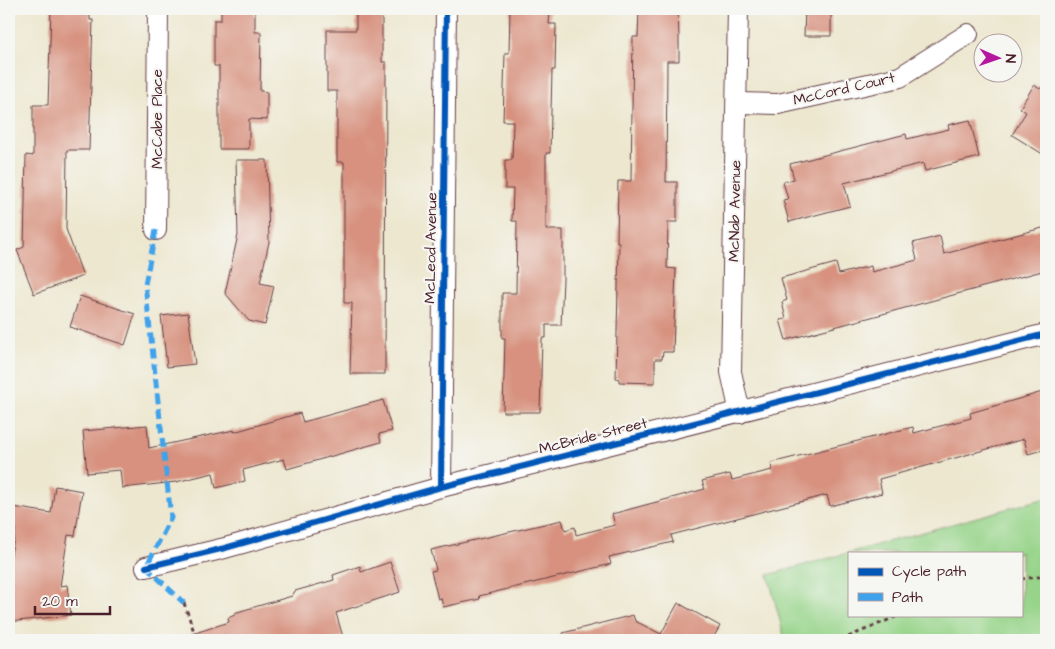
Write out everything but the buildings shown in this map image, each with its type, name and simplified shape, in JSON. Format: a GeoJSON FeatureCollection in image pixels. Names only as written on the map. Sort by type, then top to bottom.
{"type":"FeatureCollection","features":[{"type":"Feature","properties":{"kind":"street","name":"McCabe Place"},"geometry":{"type":"LineString","coordinates":[[156,230],[158,9]]}},
{"type":"Feature","properties":{"kind":"street","name":"McLeod Avenue"},"geometry":{"type":"LineString","coordinates":[[441,487],[446,9]]}},
{"type":"Feature","properties":{"kind":"street","name":"McNab Avenue"},"geometry":{"type":"LineString","coordinates":[[738,9],[738,103],[732,372],[740,413]]}},
{"type":"Feature","properties":{"kind":"street","name":"McCord Court"},"geometry":{"type":"LineString","coordinates":[[738,103],[778,104],[900,77],[968,34]]}},
{"type":"Feature","properties":{"kind":"street","name":"McBride Street"},"geometry":{"type":"LineString","coordinates":[[146,567],[225,548],[441,487],[740,413],[1046,334]]}},
{"type":"Feature","properties":{"kind":"path"},"geometry":{"type":"LineString","coordinates":[[1022,579],[1046,576]]}},
{"type":"Feature","properties":{"kind":"path"},"geometry":{"type":"LineString","coordinates":[[184,603],[197,640]]}},
{"type":"Feature","properties":{"kind":"path"},"geometry":{"type":"LineString","coordinates":[[840,640],[898,616]]}},
{"type":"Feature","properties":{"kind":"green space"},"geometry":{"type":"Polygon","coordinates":[[[1046,498],[1046,640],[785,640],[768,575],[848,553],[848,616],[1022,616],[1022,552],[851,552],[1046,498]]]}},
{"type":"Feature","properties":{"kind":"marked path"},"geometry":{"type":"LineString","coordinates":[[156,230],[145,284],[171,518],[146,567],[184,603]]}},
{"type":"Feature","properties":{"kind":"cycle path"},"geometry":{"type":"LineString","coordinates":[[441,487],[446,9]]}},
{"type":"Feature","properties":{"kind":"cycle path"},"geometry":{"type":"LineString","coordinates":[[146,567],[225,548],[441,487],[1046,334]]}}]}
